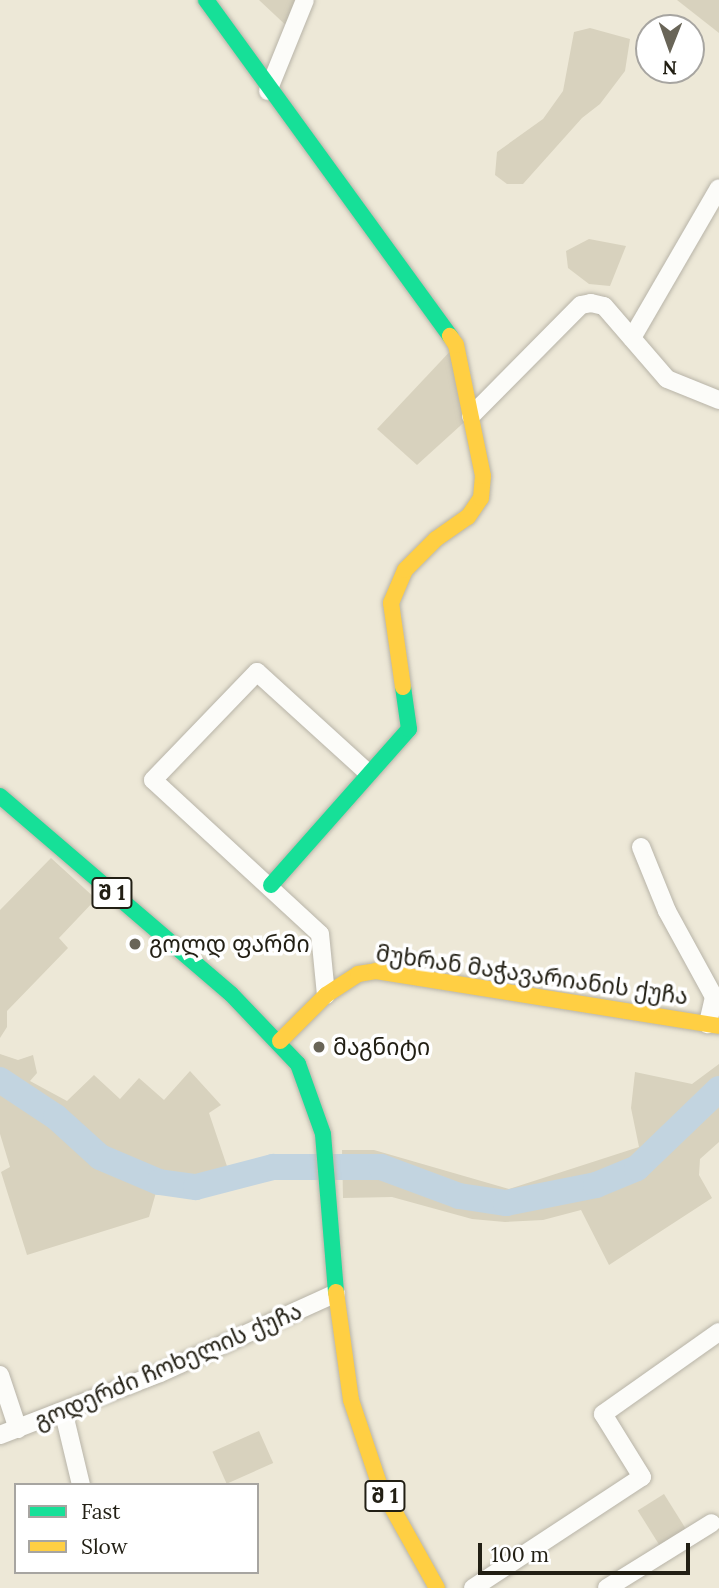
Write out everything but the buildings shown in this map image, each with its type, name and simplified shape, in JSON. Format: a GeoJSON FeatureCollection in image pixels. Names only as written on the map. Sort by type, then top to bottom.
{"type":"FeatureCollection","features":[{"type":"Feature","properties":{"kind":"main road"},"geometry":{"type":"LineString","coordinates":[[206,0],[268,91],[367,217],[456,345],[483,476],[481,498],[468,517],[436,540],[405,570],[391,603],[409,729],[271,885]]}},
{"type":"Feature","properties":{"kind":"main road","name":"შ 1"},"geometry":{"type":"LineString","coordinates":[[0,796],[280,1041],[298,1064],[323,1134],[336,1293],[351,1400],[380,1486],[437,1588]]}},
{"type":"Feature","properties":{"kind":"main road","name":"მუხრან მაჭავარიანის ქუჩა"},"geometry":{"type":"LineString","coordinates":[[280,1041],[326,995],[358,974],[376,971],[713,1025]]}},
{"type":"Feature","properties":{"kind":"street"},"geometry":{"type":"LineString","coordinates":[[268,91],[304,0]]}},
{"type":"Feature","properties":{"kind":"street"},"geometry":{"type":"LineString","coordinates":[[632,338],[719,188]]}},
{"type":"Feature","properties":{"kind":"street"},"geometry":{"type":"LineString","coordinates":[[471,416],[581,305],[604,306],[667,379],[719,400]]}},
{"type":"Feature","properties":{"kind":"street"},"geometry":{"type":"LineString","coordinates":[[326,995],[320,934],[271,885],[153,780],[257,672],[368,773]]}},
{"type":"Feature","properties":{"kind":"street"},"geometry":{"type":"LineString","coordinates":[[641,847],[667,911],[714,997],[713,1025]]}},
{"type":"Feature","properties":{"kind":"street","name":"გოდერძი ჩოხელის ქუჩა"},"geometry":{"type":"LineString","coordinates":[[0,1435],[64,1414],[336,1293]]}},
{"type":"Feature","properties":{"kind":"street"},"geometry":{"type":"LineString","coordinates":[[473,1588],[642,1477],[603,1414],[719,1332]]}},
{"type":"Feature","properties":{"kind":"street"},"geometry":{"type":"LineString","coordinates":[[0,1375],[18,1429]]}},
{"type":"Feature","properties":{"kind":"street"},"geometry":{"type":"LineString","coordinates":[[64,1414],[81,1483]]}},
{"type":"Feature","properties":{"kind":"street"},"geometry":{"type":"LineString","coordinates":[[607,1588],[712,1523]]}},
{"type":"Feature","properties":{"kind":"shaded area"},"geometry":{"type":"Polygon","coordinates":[[[259,0],[305,0],[292,31],[259,0]]]}},
{"type":"Feature","properties":{"kind":"shaded area"},"geometry":{"type":"Polygon","coordinates":[[[677,0],[719,0],[719,33],[705,22],[705,14],[695,14],[677,0]]]}},
{"type":"Feature","properties":{"kind":"shaded area"},"geometry":{"type":"Polygon","coordinates":[[[590,28],[630,39],[625,71],[600,104],[582,118],[523,184],[507,184],[495,175],[497,152],[543,119],[563,91],[574,32],[590,28]]]}},
{"type":"Feature","properties":{"kind":"shaded area"},"geometry":{"type":"Polygon","coordinates":[[[589,239],[626,246],[610,286],[589,284],[568,268],[566,251],[589,239]]]}},
{"type":"Feature","properties":{"kind":"shaded area"},"geometry":{"type":"Polygon","coordinates":[[[456,345],[471,416],[417,465],[377,429],[456,345]]]}},
{"type":"Feature","properties":{"kind":"shaded area"},"geometry":{"type":"Polygon","coordinates":[[[51,858],[96,899],[59,938],[68,948],[7,1011],[7,1027],[0,1038],[0,910],[51,858]]]}},
{"type":"Feature","properties":{"kind":"shaded area"},"geometry":{"type":"Polygon","coordinates":[[[0,1054],[18,1060],[33,1055],[37,1073],[30,1081],[67,1101],[94,1075],[120,1099],[139,1078],[164,1100],[190,1071],[221,1105],[209,1113],[232,1181],[196,1187],[159,1182],[149,1217],[27,1255],[1,1172],[10,1167],[0,1134],[0,1054]]]}},
{"type":"Feature","properties":{"kind":"shaded area"},"geometry":{"type":"Polygon","coordinates":[[[719,1064],[719,1142],[700,1159],[699,1175],[712,1198],[609,1265],[581,1210],[543,1220],[505,1222],[472,1219],[392,1197],[343,1198],[342,1150],[374,1150],[509,1189],[639,1147],[631,1108],[635,1072],[692,1084],[719,1064]]]}},
{"type":"Feature","properties":{"kind":"shaded area"},"geometry":{"type":"Polygon","coordinates":[[[259,1431],[273,1463],[226,1483],[212,1452],[259,1431]]]}},
{"type":"Feature","properties":{"kind":"shaded area"},"geometry":{"type":"Polygon","coordinates":[[[664,1494],[690,1536],[664,1552],[638,1510],[664,1494]]]}},
{"type":"Feature","properties":{"kind":"waterway"},"geometry":{"type":"LineString","coordinates":[[0,1080],[56,1117],[100,1157],[159,1182],[196,1187],[273,1167],[381,1167],[459,1196],[506,1203],[596,1185],[637,1168],[719,1089]]}},
{"type":"Feature","properties":{"kind":"traffic: fast"},"geometry":{"type":"LineString","coordinates":[[206,0],[450,336]]}},
{"type":"Feature","properties":{"kind":"traffic: fast"},"geometry":{"type":"LineString","coordinates":[[271,885],[409,729],[403,687]]}},
{"type":"Feature","properties":{"kind":"traffic: fast"},"geometry":{"type":"LineString","coordinates":[[0,796],[231,994],[298,1064],[323,1134],[336,1292]]}},
{"type":"Feature","properties":{"kind":"traffic: slow"},"geometry":{"type":"LineString","coordinates":[[403,687],[391,603],[405,570],[436,539],[468,517],[481,498],[483,476],[456,345],[450,336]]}},
{"type":"Feature","properties":{"kind":"traffic: slow"},"geometry":{"type":"LineString","coordinates":[[280,1041],[326,995],[358,974],[376,971],[719,1026]]}},
{"type":"Feature","properties":{"kind":"traffic: slow"},"geometry":{"type":"LineString","coordinates":[[336,1292],[351,1400],[380,1486],[437,1588]]}},
{"type":"Feature","properties":{"kind":"place","name":"გოლდ ფარმი"},"geometry":{"type":"Point","coordinates":[135,944]}},
{"type":"Feature","properties":{"kind":"place","name":"მაგნიტი"},"geometry":{"type":"Point","coordinates":[319,1047]}}]}
